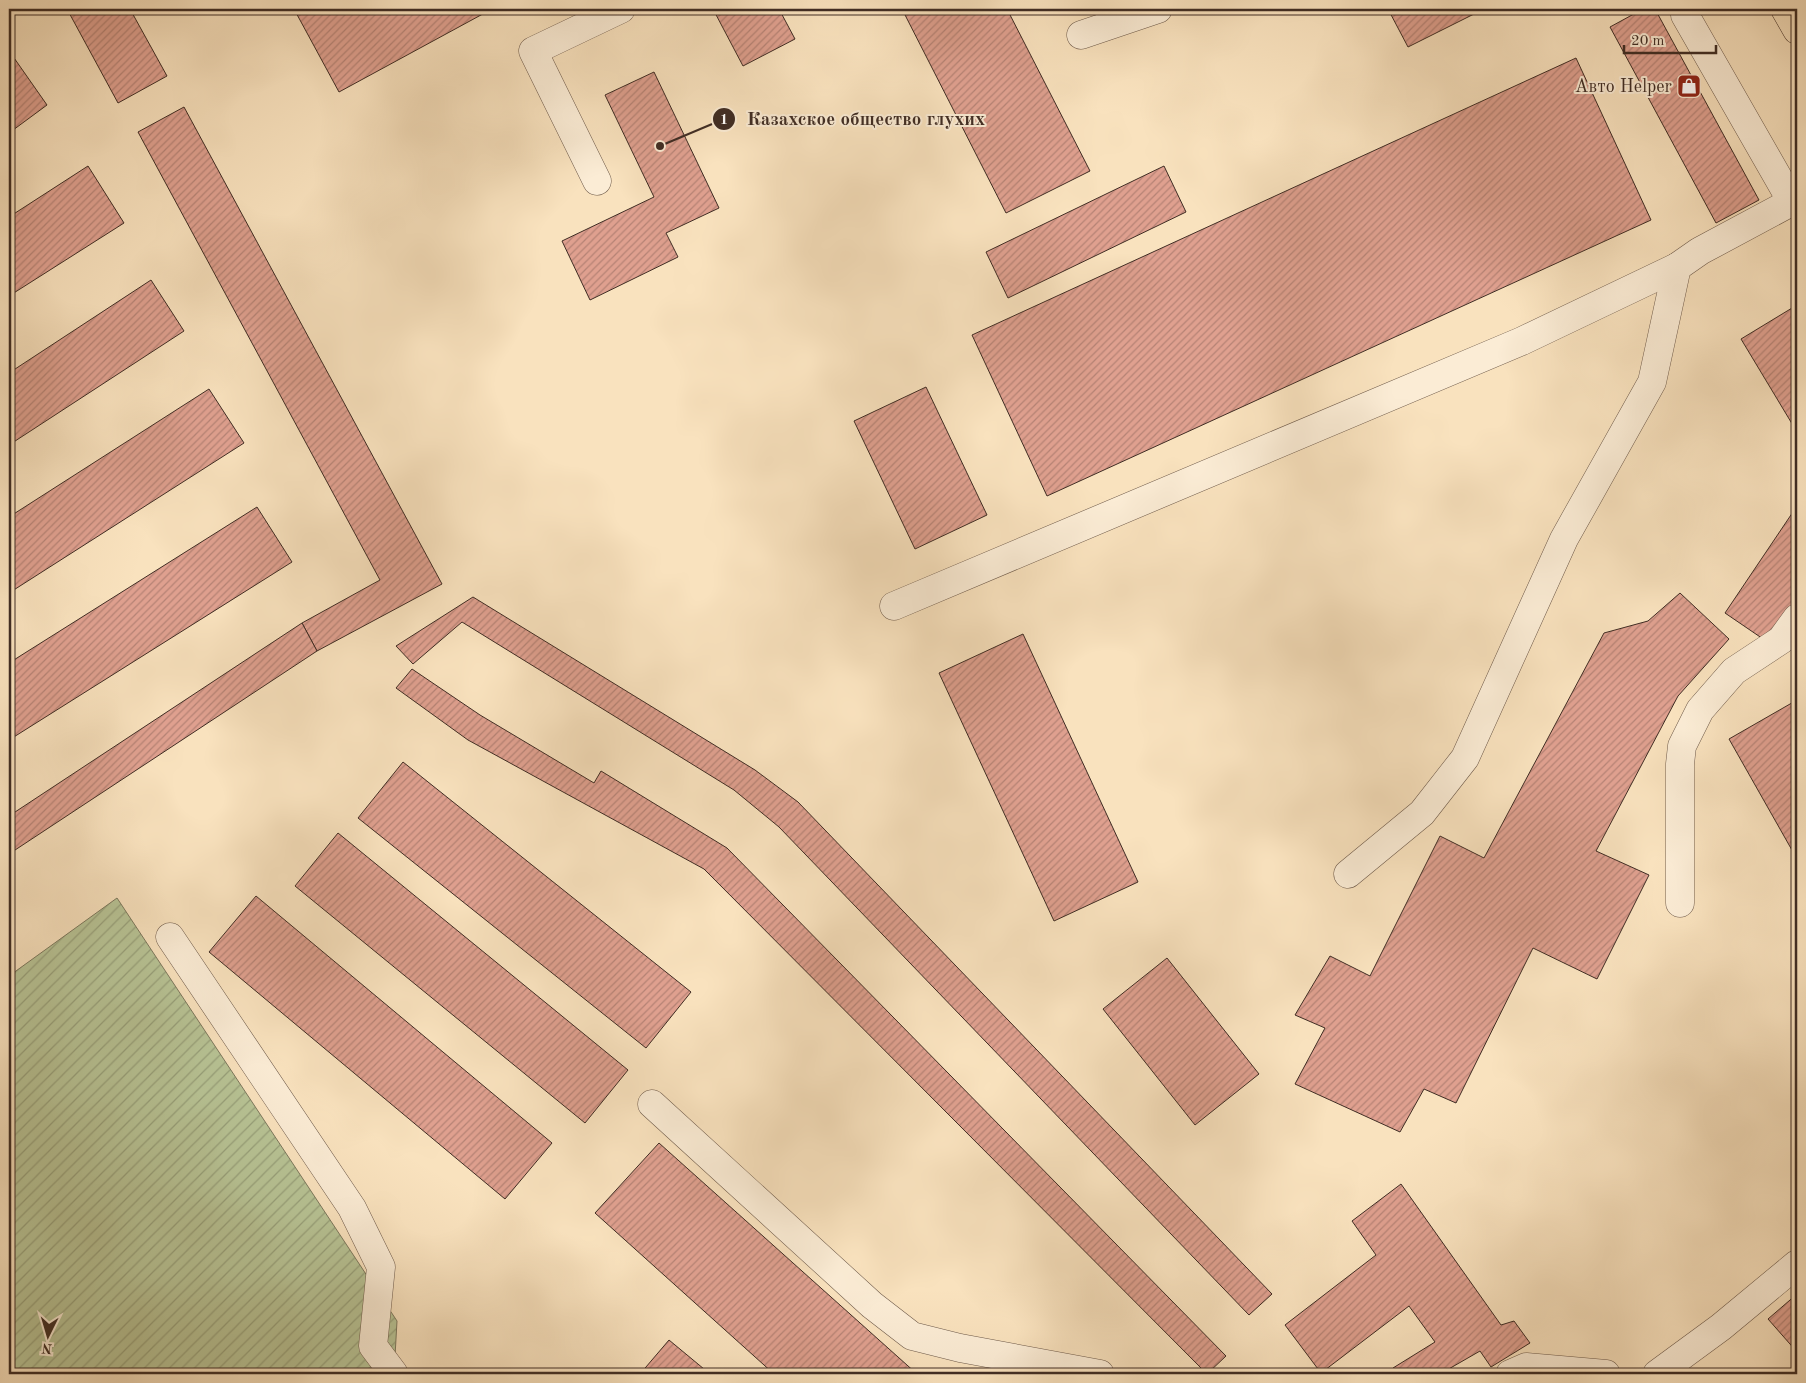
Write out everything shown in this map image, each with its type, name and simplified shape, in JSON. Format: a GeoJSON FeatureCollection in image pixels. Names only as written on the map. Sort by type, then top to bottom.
{"type":"FeatureCollection","features":[{"type":"Feature","properties":{"kind":"highway"},"geometry":{"type":"LineString","coordinates":[[1785,9],[1797,30]]}},
{"type":"Feature","properties":{"kind":"lane"},"geometry":{"type":"LineString","coordinates":[[597,181],[533,51],[621,9]]}},
{"type":"Feature","properties":{"kind":"lane"},"geometry":{"type":"LineString","coordinates":[[1081,36],[1158,9]]}},
{"type":"Feature","properties":{"kind":"lane"},"geometry":{"type":"LineString","coordinates":[[894,606],[1522,341],[1677,267],[1700,251],[1795,201],[1685,15]]}},
{"type":"Feature","properties":{"kind":"lane"},"geometry":{"type":"LineString","coordinates":[[1348,874],[1422,813],[1465,758],[1564,539],[1652,382],[1677,267]]}},
{"type":"Feature","properties":{"kind":"lane"},"geometry":{"type":"LineString","coordinates":[[1680,903],[1680,764],[1682,746],[1700,710],[1734,671],[1781,640],[1797,618]]}},
{"type":"Feature","properties":{"kind":"lane"},"geometry":{"type":"LineString","coordinates":[[170,937],[352,1208],[381,1266],[374,1346],[394,1374]]}},
{"type":"Feature","properties":{"kind":"lane"},"geometry":{"type":"LineString","coordinates":[[652,1104],[872,1305],[912,1336],[960,1348],[1100,1374]]}},
{"type":"Feature","properties":{"kind":"lane"},"geometry":{"type":"LineString","coordinates":[[1657,1374],[1721,1327],[1797,1264]]}},
{"type":"Feature","properties":{"kind":"lane"},"geometry":{"type":"LineString","coordinates":[[1510,1374],[1526,1367],[1606,1374]]}},
{"type":"Feature","properties":{"kind":"green space"},"geometry":{"type":"Polygon","coordinates":[[[117,898],[397,1321],[394,1374],[9,1374],[9,976],[117,898]]]}},
{"type":"Feature","properties":{"kind":"building"},"geometry":{"type":"Polygon","coordinates":[[[67,9],[130,9],[167,76],[118,103],[67,9]]]}},
{"type":"Feature","properties":{"kind":"building"},"geometry":{"type":"Polygon","coordinates":[[[294,9],[492,9],[339,92],[294,9]]]}},
{"type":"Feature","properties":{"kind":"building"},"geometry":{"type":"Polygon","coordinates":[[[713,9],[779,9],[795,39],[743,66],[713,9]]]}},
{"type":"Feature","properties":{"kind":"building"},"geometry":{"type":"Polygon","coordinates":[[[902,9],[1007,9],[1090,171],[1006,213],[902,9]]]}},
{"type":"Feature","properties":{"kind":"building"},"geometry":{"type":"Polygon","coordinates":[[[1388,9],[1484,9],[1408,47],[1388,9]]]}},
{"type":"Feature","properties":{"kind":"building"},"geometry":{"type":"Polygon","coordinates":[[[1643,9],[1655,9],[1759,200],[1716,223],[1610,27],[1643,9]]]}},
{"type":"Feature","properties":{"kind":"building"},"geometry":{"type":"Polygon","coordinates":[[[12,55],[47,105],[9,133],[9,57],[12,55]]]}},
{"type":"Feature","properties":{"kind":"building"},"geometry":{"type":"Polygon","coordinates":[[[1576,58],[1651,220],[1047,496],[972,335],[1576,58]]]}},
{"type":"Feature","properties":{"kind":"building"},"geometry":{"type":"Polygon","coordinates":[[[654,72],[719,208],[666,233],[678,257],[590,300],[562,241],[654,197],[605,95],[654,72]]]}},
{"type":"Feature","properties":{"kind":"building"},"geometry":{"type":"Polygon","coordinates":[[[184,107],[442,584],[317,651],[302,623],[380,580],[138,132],[184,107]]]}},
{"type":"Feature","properties":{"kind":"building"},"geometry":{"type":"Polygon","coordinates":[[[88,166],[124,223],[9,296],[9,217],[88,166]]]}},
{"type":"Feature","properties":{"kind":"building"},"geometry":{"type":"Polygon","coordinates":[[[1164,166],[1186,212],[1008,298],[986,252],[1164,166]]]}},
{"type":"Feature","properties":{"kind":"building"},"geometry":{"type":"Polygon","coordinates":[[[151,280],[184,331],[9,445],[9,373],[151,280]]]}},
{"type":"Feature","properties":{"kind":"building"},"geometry":{"type":"Polygon","coordinates":[[[1797,305],[1797,432],[1741,339],[1797,305]]]}},
{"type":"Feature","properties":{"kind":"building"},"geometry":{"type":"Polygon","coordinates":[[[926,387],[987,515],[915,549],[854,421],[926,387]]]}},
{"type":"Feature","properties":{"kind":"building"},"geometry":{"type":"Polygon","coordinates":[[[209,389],[244,443],[9,593],[9,517],[209,389]]]}},
{"type":"Feature","properties":{"kind":"building"},"geometry":{"type":"Polygon","coordinates":[[[1797,506],[1797,601],[1769,643],[1725,613],[1797,506]]]}},
{"type":"Feature","properties":{"kind":"building"},"geometry":{"type":"Polygon","coordinates":[[[257,507],[292,562],[9,740],[9,663],[257,507]]]}},
{"type":"Feature","properties":{"kind":"building"},"geometry":{"type":"Polygon","coordinates":[[[1680,593],[1729,639],[1678,696],[1596,851],[1649,875],[1597,979],[1533,948],[1456,1103],[1424,1089],[1400,1132],[1295,1084],[1325,1028],[1295,1015],[1330,956],[1370,976],[1440,836],[1484,858],[1604,633],[1648,621],[1680,593]]]}},
{"type":"Feature","properties":{"kind":"building"},"geometry":{"type":"Polygon","coordinates":[[[473,597],[755,770],[798,802],[1272,1294],[1249,1315],[779,827],[734,790],[462,622],[413,664],[396,646],[473,597]]]}},
{"type":"Feature","properties":{"kind":"building"},"geometry":{"type":"Polygon","coordinates":[[[302,623],[317,651],[9,854],[9,816],[302,623]]]}},
{"type":"Feature","properties":{"kind":"building"},"geometry":{"type":"Polygon","coordinates":[[[1023,634],[1138,882],[1054,921],[939,673],[1023,634]]]}},
{"type":"Feature","properties":{"kind":"building"},"geometry":{"type":"Polygon","coordinates":[[[412,669],[480,715],[594,783],[601,771],[727,848],[1226,1356],[1207,1374],[704,869],[468,740],[396,688],[412,669]]]}},
{"type":"Feature","properties":{"kind":"building"},"geometry":{"type":"Polygon","coordinates":[[[1797,700],[1797,859],[1729,739],[1797,700]]]}},
{"type":"Feature","properties":{"kind":"building"},"geometry":{"type":"Polygon","coordinates":[[[403,762],[691,992],[646,1048],[358,818],[403,762]]]}},
{"type":"Feature","properties":{"kind":"building"},"geometry":{"type":"Polygon","coordinates":[[[338,833],[628,1070],[585,1123],[295,886],[338,833]]]}},
{"type":"Feature","properties":{"kind":"building"},"geometry":{"type":"Polygon","coordinates":[[[256,896],[552,1143],[505,1199],[209,952],[256,896]]]}},
{"type":"Feature","properties":{"kind":"building"},"geometry":{"type":"Polygon","coordinates":[[[1167,958],[1259,1074],[1195,1125],[1103,1009],[1167,958]]]}},
{"type":"Feature","properties":{"kind":"building"},"geometry":{"type":"Polygon","coordinates":[[[659,1143],[917,1374],[774,1374],[595,1213],[659,1143]]]}},
{"type":"Feature","properties":{"kind":"building"},"geometry":{"type":"Polygon","coordinates":[[[1401,1184],[1501,1325],[1514,1321],[1530,1343],[1491,1367],[1480,1351],[1440,1374],[1396,1374],[1393,1368],[1435,1342],[1409,1306],[1321,1373],[1285,1325],[1376,1255],[1352,1221],[1401,1184]]]}},
{"type":"Feature","properties":{"kind":"building"},"geometry":{"type":"Polygon","coordinates":[[[1797,1294],[1797,1352],[1768,1319],[1797,1294]]]}},
{"type":"Feature","properties":{"kind":"building"},"geometry":{"type":"Polygon","coordinates":[[[669,1340],[710,1374],[640,1374],[669,1340]]]}},
{"type":"Feature","properties":{"kind":"place","name":"Авто Helper"},"geometry":{"type":"Point","coordinates":[1689,86]}},
{"type":"Feature","properties":{"kind":"place","name":"Казахское общество глухих"},"geometry":{"type":"Point","coordinates":[660,146]}}]}
